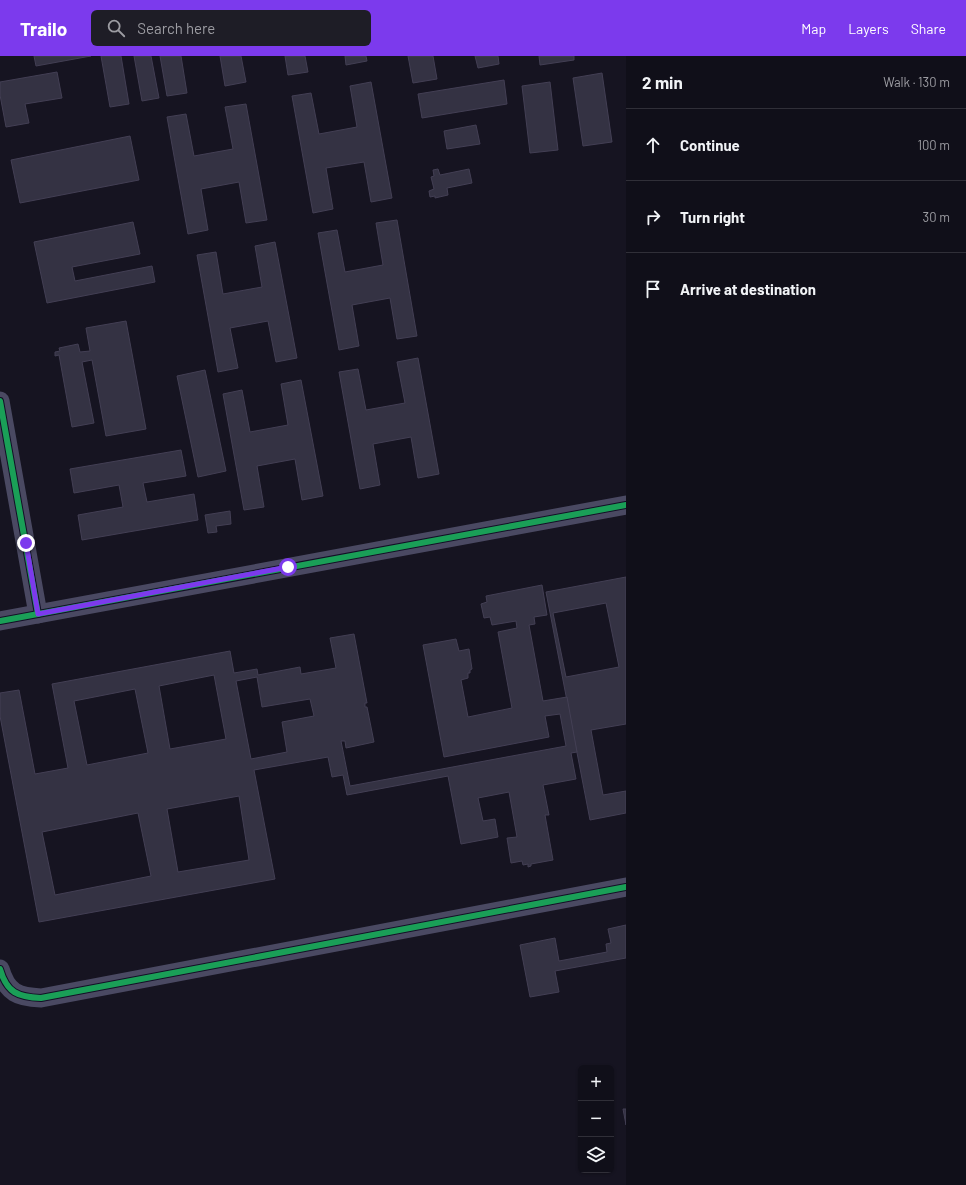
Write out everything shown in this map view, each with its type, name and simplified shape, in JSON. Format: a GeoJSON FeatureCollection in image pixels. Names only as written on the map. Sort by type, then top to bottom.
{"type":"FeatureCollection","features":[{"type":"Feature","properties":{"kind":"street"},"geometry":{"type":"LineString","coordinates":[[0,401],[38,614]]}},
{"type":"Feature","properties":{"kind":"street"},"geometry":{"type":"LineString","coordinates":[[0,621],[626,505]]}},
{"type":"Feature","properties":{"kind":"street"},"geometry":{"type":"LineString","coordinates":[[0,969],[3,980],[16,994],[27,997],[41,998],[626,887]]}},
{"type":"Feature","properties":{"kind":"building"},"geometry":{"type":"Polygon","coordinates":[[[34,56],[91,56],[36,66],[34,56]]]}},
{"type":"Feature","properties":{"kind":"building"},"geometry":{"type":"Polygon","coordinates":[[[101,56],[121,56],[129,104],[110,107],[101,56]]]}},
{"type":"Feature","properties":{"kind":"building"},"geometry":{"type":"Polygon","coordinates":[[[134,56],[151,56],[159,98],[142,101],[134,56]]]}},
{"type":"Feature","properties":{"kind":"building"},"geometry":{"type":"Polygon","coordinates":[[[160,56],[181,56],[187,93],[167,96],[160,56]]]}},
{"type":"Feature","properties":{"kind":"building"},"geometry":{"type":"Polygon","coordinates":[[[220,56],[241,56],[246,82],[225,86],[220,56]]]}},
{"type":"Feature","properties":{"kind":"building"},"geometry":{"type":"Polygon","coordinates":[[[285,56],[305,56],[308,72],[288,75],[285,56]]]}},
{"type":"Feature","properties":{"kind":"building"},"geometry":{"type":"Polygon","coordinates":[[[345,56],[366,56],[367,61],[346,65],[345,56]]]}},
{"type":"Feature","properties":{"kind":"building"},"geometry":{"type":"Polygon","coordinates":[[[408,56],[433,56],[437,79],[413,83],[408,56]]]}},
{"type":"Feature","properties":{"kind":"building"},"geometry":{"type":"Polygon","coordinates":[[[475,56],[498,56],[499,64],[478,68],[475,56]]]}},
{"type":"Feature","properties":{"kind":"building"},"geometry":{"type":"Polygon","coordinates":[[[539,56],[574,56],[574,60],[540,65],[539,56]]]}},
{"type":"Feature","properties":{"kind":"building"},"geometry":{"type":"Polygon","coordinates":[[[57,72],[62,98],[25,104],[29,123],[6,127],[0,95],[0,82],[57,72]]]}},
{"type":"Feature","properties":{"kind":"building"},"geometry":{"type":"Polygon","coordinates":[[[602,73],[612,142],[583,146],[573,78],[602,73]]]}},
{"type":"Feature","properties":{"kind":"building"},"geometry":{"type":"Polygon","coordinates":[[[504,80],[507,104],[422,118],[418,94],[504,80]]]}},
{"type":"Feature","properties":{"kind":"building"},"geometry":{"type":"Polygon","coordinates":[[[371,82],[392,198],[371,202],[364,162],[326,168],[333,209],[313,213],[292,96],[311,93],[319,134],[357,127],[350,86],[371,82]]]}},
{"type":"Feature","properties":{"kind":"building"},"geometry":{"type":"Polygon","coordinates":[[[550,82],[558,150],[530,153],[522,86],[550,82]]]}},
{"type":"Feature","properties":{"kind":"building"},"geometry":{"type":"Polygon","coordinates":[[[246,104],[267,220],[246,223],[239,182],[201,189],[208,230],[188,234],[167,117],[186,114],[194,156],[233,149],[225,107],[246,104]]]}},
{"type":"Feature","properties":{"kind":"building"},"geometry":{"type":"Polygon","coordinates":[[[476,125],[480,144],[447,149],[444,131],[476,125]]]}},
{"type":"Feature","properties":{"kind":"building"},"geometry":{"type":"Polygon","coordinates":[[[130,136],[139,180],[20,203],[11,160],[130,136]]]}},
{"type":"Feature","properties":{"kind":"building"},"geometry":{"type":"Polygon","coordinates":[[[438,169],[440,175],[469,169],[472,183],[447,188],[448,195],[435,198],[435,196],[430,197],[429,191],[434,189],[431,177],[434,176],[433,170],[438,169]]]}},
{"type":"Feature","properties":{"kind":"building"},"geometry":{"type":"Polygon","coordinates":[[[397,220],[417,336],[397,339],[390,298],[352,305],[359,346],[339,350],[318,233],[337,230],[345,272],[383,265],[376,223],[397,220]]]}},
{"type":"Feature","properties":{"kind":"building"},"geometry":{"type":"Polygon","coordinates":[[[133,222],[140,254],[72,267],[75,281],[152,266],[155,282],[47,303],[34,242],[133,222]]]}},
{"type":"Feature","properties":{"kind":"building"},"geometry":{"type":"Polygon","coordinates":[[[275,242],[297,358],[276,362],[268,321],[230,328],[238,368],[218,372],[197,255],[216,252],[223,294],[262,287],[255,246],[275,242]]]}},
{"type":"Feature","properties":{"kind":"building"},"geometry":{"type":"Polygon","coordinates":[[[126,321],[146,429],[106,436],[92,360],[82,362],[94,423],[72,427],[59,355],[55,356],[55,352],[60,351],[59,348],[78,344],[80,352],[90,351],[86,328],[126,321]]]}},
{"type":"Feature","properties":{"kind":"building"},"geometry":{"type":"Polygon","coordinates":[[[418,358],[439,474],[418,478],[411,437],[373,444],[380,485],[360,489],[339,372],[358,369],[366,410],[405,403],[397,362],[418,358]]]}},
{"type":"Feature","properties":{"kind":"building"},"geometry":{"type":"Polygon","coordinates":[[[205,370],[226,471],[198,477],[177,376],[205,370]]]}},
{"type":"Feature","properties":{"kind":"building"},"geometry":{"type":"Polygon","coordinates":[[[301,380],[323,496],[302,500],[295,459],[257,466],[264,507],[244,510],[223,394],[242,390],[250,432],[288,425],[281,384],[301,380]]]}},
{"type":"Feature","properties":{"kind":"building"},"geometry":{"type":"Polygon","coordinates":[[[181,450],[186,476],[143,483],[147,502],[194,494],[198,520],[82,540],[78,515],[123,507],[119,485],[74,493],[70,469],[181,450]]]}},
{"type":"Feature","properties":{"kind":"building"},"geometry":{"type":"Polygon","coordinates":[[[230,511],[231,524],[216,526],[217,532],[208,533],[205,515],[230,511]]]}},
{"type":"Feature","properties":{"kind":"building"},"geometry":{"type":"Polygon","coordinates":[[[626,577],[626,724],[591,730],[603,795],[626,791],[626,813],[590,820],[546,592],[626,577]],[[606,603],[553,613],[566,677],[619,667],[606,603]]]}},
{"type":"Feature","properties":{"kind":"building"},"geometry":{"type":"Polygon","coordinates":[[[542,585],[547,615],[534,617],[535,624],[529,625],[543,701],[567,697],[577,752],[571,753],[576,779],[543,785],[549,815],[545,815],[553,860],[531,864],[531,866],[528,867],[528,864],[523,865],[522,861],[511,863],[507,838],[517,837],[509,792],[478,798],[483,821],[495,819],[498,837],[461,844],[448,776],[347,795],[343,775],[332,777],[328,757],[254,770],[275,879],[39,922],[0,716],[0,693],[19,690],[35,774],[68,768],[52,684],[230,651],[234,673],[257,669],[258,675],[300,667],[301,674],[336,668],[330,638],[354,634],[367,703],[365,703],[365,707],[367,707],[374,742],[346,748],[345,741],[341,741],[350,786],[566,746],[560,714],[545,716],[549,737],[444,757],[423,645],[456,639],[459,651],[469,649],[472,669],[470,670],[470,673],[468,673],[468,678],[461,680],[468,717],[512,708],[498,632],[517,628],[516,621],[492,625],[490,617],[484,618],[481,604],[487,602],[486,596],[542,585]],[[214,675],[159,686],[170,749],[226,739],[214,675]],[[257,677],[236,681],[251,759],[287,752],[282,722],[314,716],[310,699],[262,707],[257,677]],[[135,689],[74,701],[87,765],[148,753],[135,689]],[[239,796],[167,809],[178,872],[249,860],[239,796]],[[138,813],[42,832],[55,895],[151,876],[138,813]]]}},
{"type":"Feature","properties":{"kind":"building"},"geometry":{"type":"Polygon","coordinates":[[[626,925],[626,958],[555,971],[559,992],[530,997],[520,945],[555,938],[559,961],[607,952],[606,944],[611,943],[608,929],[626,925]]]}},
{"type":"Feature","properties":{"kind":"building"},"geometry":{"type":"Polygon","coordinates":[[[623,1109],[626,1109],[626,1125],[623,1109]]]}},
{"type":"Feature","properties":{"kind":"cycle path"},"geometry":{"type":"LineString","coordinates":[[0,401],[38,614]]}},
{"type":"Feature","properties":{"kind":"cycle path"},"geometry":{"type":"LineString","coordinates":[[0,621],[626,505]]}},
{"type":"Feature","properties":{"kind":"cycle path"},"geometry":{"type":"LineString","coordinates":[[0,969],[6,984],[14,992],[20,995],[41,998],[626,887]]}},
{"type":"Feature","properties":{"kind":"route"},"geometry":{"type":"LineString","coordinates":[[26,543],[38,614],[288,567]]}}]}
